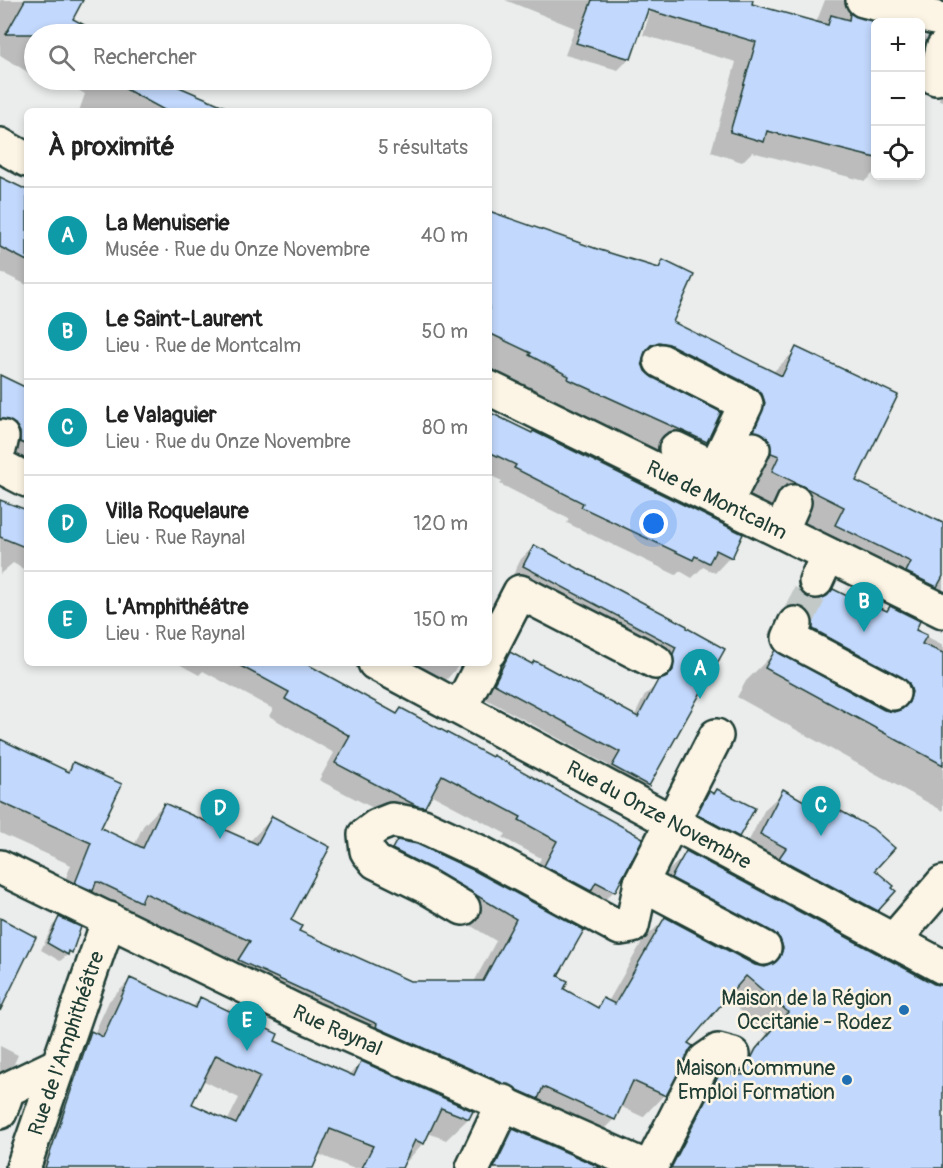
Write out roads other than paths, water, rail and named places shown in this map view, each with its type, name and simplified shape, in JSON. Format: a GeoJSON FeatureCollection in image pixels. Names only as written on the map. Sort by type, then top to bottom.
{"type":"FeatureCollection","features":[{"type":"Feature","properties":{"kind":"street"},"geometry":{"type":"LineString","coordinates":[[863,0],[943,20]]}},
{"type":"Feature","properties":{"kind":"street"},"geometry":{"type":"LineString","coordinates":[[0,145],[24,158]]}},
{"type":"Feature","properties":{"kind":"street"},"geometry":{"type":"LineString","coordinates":[[661,361],[746,404],[714,488]]}},
{"type":"Feature","properties":{"kind":"street","name":"Rue de Montcalm"},"geometry":{"type":"LineString","coordinates":[[492,389],[714,488],[787,517],[822,568],[943,611]]}},
{"type":"Feature","properties":{"kind":"street"},"geometry":{"type":"LineString","coordinates":[[676,449],[714,488]]}},
{"type":"Feature","properties":{"kind":"street"},"geometry":{"type":"LineString","coordinates":[[714,488],[753,449]]}},
{"type":"Feature","properties":{"kind":"street"},"geometry":{"type":"LineString","coordinates":[[492,646],[520,592],[656,662]]}},
{"type":"Feature","properties":{"kind":"street"},"geometry":{"type":"LineString","coordinates":[[795,624],[789,638],[893,693]]}},
{"type":"Feature","properties":{"kind":"street","name":"Rue du Onze Novembre"},"geometry":{"type":"LineString","coordinates":[[381,666],[943,967]]}},
{"type":"Feature","properties":{"kind":"street"},"geometry":{"type":"LineString","coordinates":[[460,708],[481,666]]}},
{"type":"Feature","properties":{"kind":"street"},"geometry":{"type":"LineString","coordinates":[[463,908],[427,886],[376,862],[367,851],[365,836],[376,826],[392,820],[423,826],[481,853],[620,928],[632,926],[640,883],[716,736]]}},
{"type":"Feature","properties":{"kind":"street","name":"Rue Raynal"},"geometry":{"type":"LineString","coordinates":[[0,867],[312,1019],[649,1168]]}},
{"type":"Feature","properties":{"kind":"street"},"geometry":{"type":"LineString","coordinates":[[640,883],[764,948]]}},
{"type":"Feature","properties":{"kind":"street"},"geometry":{"type":"LineString","coordinates":[[893,940],[943,884]]}},
{"type":"Feature","properties":{"kind":"street","name":"Rue de l'Amphithéâtre"},"geometry":{"type":"LineString","coordinates":[[23,1168],[109,919]]}},
{"type":"Feature","properties":{"kind":"street"},"geometry":{"type":"LineString","coordinates":[[649,1168],[705,1060],[718,1051],[733,1055]]}},
{"type":"Feature","properties":{"kind":"street"},"geometry":{"type":"LineString","coordinates":[[0,1113],[8,1089],[58,1065]]}},
{"type":"Feature","properties":{"kind":"street"},"geometry":{"type":"LineString","coordinates":[[473,1168],[504,1102]]}},
{"type":"Feature","properties":{"kind":"tunnel"},"geometry":{"type":"LineString","coordinates":[[795,624],[816,581]]}},
{"type":"Feature","properties":{"kind":"place","name":"Le Saint-Laurent"},"geometry":{"type":"Point","coordinates":[864,632]}},
{"type":"Feature","properties":{"kind":"place","name":"La Menuiserie"},"geometry":{"type":"Point","coordinates":[700,699]}},
{"type":"Feature","properties":{"kind":"place","name":"Le Valaguier"},"geometry":{"type":"Point","coordinates":[821,836]}},
{"type":"Feature","properties":{"kind":"place","name":"Villa Roquelaure"},"geometry":{"type":"Point","coordinates":[220,839]}},
{"type":"Feature","properties":{"kind":"place","name":"Maison de la Région Occitanie - Rodez"},"geometry":{"type":"Point","coordinates":[904,1010]}},
{"type":"Feature","properties":{"kind":"place","name":"L'Amphithéâtre"},"geometry":{"type":"Point","coordinates":[247,1051]}},
{"type":"Feature","properties":{"kind":"place","name":"Maison Commune Emploi Formation"},"geometry":{"type":"Point","coordinates":[847,1080]}}]}
